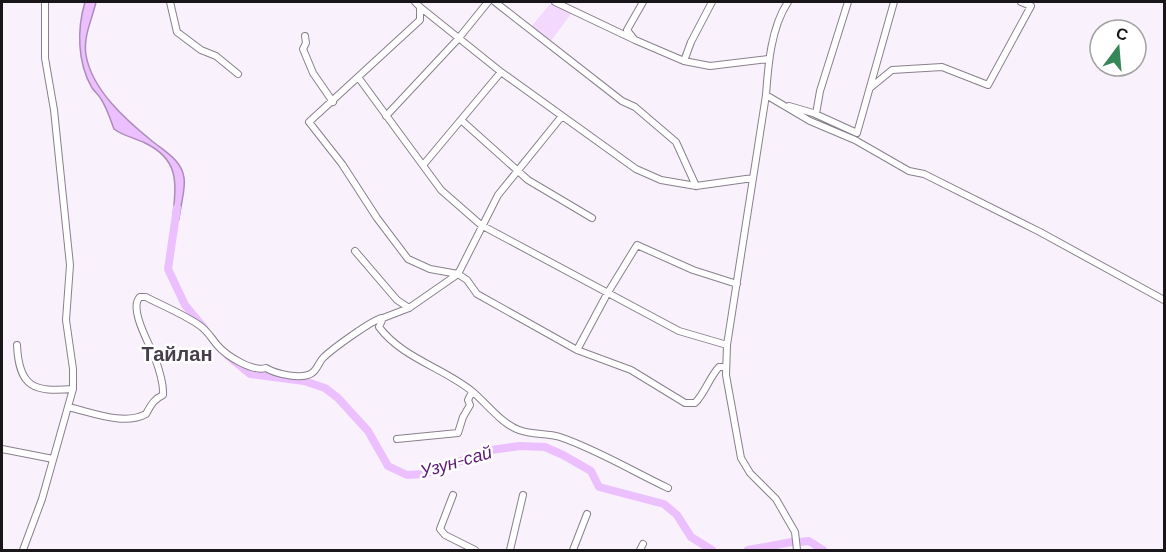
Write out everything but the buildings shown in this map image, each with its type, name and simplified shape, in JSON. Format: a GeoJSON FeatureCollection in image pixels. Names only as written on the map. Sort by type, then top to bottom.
{"type":"FeatureCollection","features":[{"type":"Feature","properties":{"kind":"street"},"geometry":{"type":"LineString","coordinates":[[23,550],[42,499],[73,389],[73,369],[66,320],[70,265],[54,110],[45,58],[45,2]]}},
{"type":"Feature","properties":{"kind":"street"},"geometry":{"type":"LineString","coordinates":[[170,2],[177,32],[201,50],[216,56],[238,74]]}},
{"type":"Feature","properties":{"kind":"street"},"geometry":{"type":"LineString","coordinates":[[387,116],[458,39],[488,2]]}},
{"type":"Feature","properties":{"kind":"street"},"geometry":{"type":"LineString","coordinates":[[495,2],[622,100],[635,107],[676,142],[696,186]]}},
{"type":"Feature","properties":{"kind":"street"},"geometry":{"type":"LineString","coordinates":[[555,2],[568,5],[635,40],[684,61],[710,66],[768,59]]}},
{"type":"Feature","properties":{"kind":"street"},"geometry":{"type":"LineString","coordinates":[[635,40],[627,30],[643,2]]}},
{"type":"Feature","properties":{"kind":"street"},"geometry":{"type":"LineString","coordinates":[[684,61],[691,42],[712,2]]}},
{"type":"Feature","properties":{"kind":"street"},"geometry":{"type":"LineString","coordinates":[[788,2],[783,9],[768,59],[766,95],[727,345],[726,375],[741,458],[750,473],[776,499],[795,532],[797,550]]}},
{"type":"Feature","properties":{"kind":"street"},"geometry":{"type":"LineString","coordinates":[[816,114],[820,91],[848,2]]}},
{"type":"Feature","properties":{"kind":"street"},"geometry":{"type":"LineString","coordinates":[[780,103],[816,114],[857,133],[894,2]]}},
{"type":"Feature","properties":{"kind":"street"},"geometry":{"type":"LineString","coordinates":[[870,88],[892,70],[942,67],[988,85],[1031,6],[1020,2]]}},
{"type":"Feature","properties":{"kind":"street"},"geometry":{"type":"LineString","coordinates":[[417,4],[501,72],[636,169],[662,180],[696,186],[753,178]]}},
{"type":"Feature","properties":{"kind":"street"},"geometry":{"type":"LineString","coordinates":[[417,4],[420,20],[309,122],[342,164],[377,218],[408,259],[430,269],[458,274],[467,280],[477,294],[577,350],[631,370],[685,403],[695,403],[719,367],[726,367]]}},
{"type":"Feature","properties":{"kind":"street"},"geometry":{"type":"LineString","coordinates":[[306,36],[303,49],[307,60],[333,102]]}},
{"type":"Feature","properties":{"kind":"street"},"geometry":{"type":"LineString","coordinates":[[424,164],[501,72]]}},
{"type":"Feature","properties":{"kind":"street"},"geometry":{"type":"LineString","coordinates":[[358,77],[441,190],[481,225],[679,331],[727,345]]}},
{"type":"Feature","properties":{"kind":"street"},"geometry":{"type":"LineString","coordinates":[[766,95],[810,121],[855,140],[909,171],[924,174],[1040,232],[1164,300]]}},
{"type":"Feature","properties":{"kind":"street"},"geometry":{"type":"LineString","coordinates":[[68,407],[128,420],[140,417],[157,398],[163,395],[164,388],[155,358],[145,339],[135,306],[136,300],[140,297],[146,297],[193,321],[207,331],[218,346],[249,366],[260,370],[266,368],[282,375],[304,376],[312,373],[324,357],[366,325],[375,319],[409,308],[458,274],[498,195],[562,116]]}},
{"type":"Feature","properties":{"kind":"street"},"geometry":{"type":"LineString","coordinates":[[461,120],[528,180],[592,218]]}},
{"type":"Feature","properties":{"kind":"street"},"geometry":{"type":"LineString","coordinates":[[577,350],[637,245],[693,270],[737,284]]}},
{"type":"Feature","properties":{"kind":"street"},"geometry":{"type":"LineString","coordinates":[[356,251],[397,300],[409,308]]}},
{"type":"Feature","properties":{"kind":"street"},"geometry":{"type":"LineString","coordinates":[[383,318],[379,327],[385,335],[401,348],[472,392],[508,424],[520,430],[558,437],[587,448],[668,488]]}},
{"type":"Feature","properties":{"kind":"street"},"geometry":{"type":"LineString","coordinates":[[17,345],[18,366],[28,383],[40,389],[73,389]]}},
{"type":"Feature","properties":{"kind":"street"},"geometry":{"type":"LineString","coordinates":[[397,439],[458,433],[470,405],[468,400],[472,392]]}},
{"type":"Feature","properties":{"kind":"street"},"geometry":{"type":"LineString","coordinates":[[2,449],[53,459]]}},
{"type":"Feature","properties":{"kind":"street"},"geometry":{"type":"LineString","coordinates":[[453,495],[440,529],[445,535],[475,550]]}},
{"type":"Feature","properties":{"kind":"street"},"geometry":{"type":"LineString","coordinates":[[510,550],[520,516],[523,495]]}},
{"type":"Feature","properties":{"kind":"street"},"geometry":{"type":"LineString","coordinates":[[573,550],[587,514]]}},
{"type":"Feature","properties":{"kind":"shaded area"},"geometry":{"type":"Polygon","coordinates":[[[85,2],[96,2],[85,48],[89,68],[103,92],[121,114],[172,156],[180,166],[183,172],[184,187],[179,219],[173,216],[175,183],[165,157],[145,143],[114,129],[103,102],[87,78],[80,45],[85,2]]]}},
{"type":"Feature","properties":{"kind":"shaded area"},"geometry":{"type":"Polygon","coordinates":[[[552,2],[571,14],[550,42],[530,28],[552,2]]]}},
{"type":"Feature","properties":{"kind":"waterway","name":"Узун-сай"},"geometry":{"type":"LineString","coordinates":[[177,208],[168,269],[185,305],[204,328]]}},
{"type":"Feature","properties":{"kind":"waterway","name":"Узун-сай"},"geometry":{"type":"LineString","coordinates":[[228,356],[250,374],[304,381],[325,388],[338,398],[368,431],[388,466],[407,475],[425,474],[491,450],[520,446],[545,447],[591,471],[599,487],[664,504],[677,515],[691,537],[712,550]]}},
{"type":"Feature","properties":{"kind":"waterway","name":"Узун-сай"},"geometry":{"type":"LineString","coordinates":[[798,542],[809,541],[823,550]]}},
{"type":"Feature","properties":{"kind":"waterway","name":"Узун-сай"},"geometry":{"type":"LineString","coordinates":[[748,550],[792,542]]}},
{"type":"Feature","properties":{"kind":"district","name":"Тайлан"},"geometry":{"type":"Point","coordinates":[177,354]}}]}
